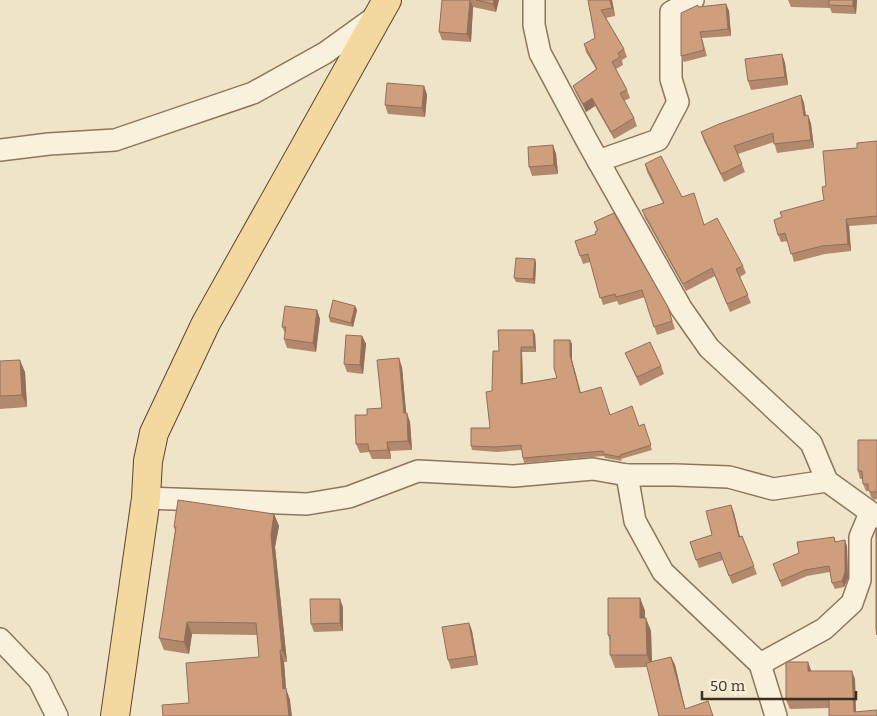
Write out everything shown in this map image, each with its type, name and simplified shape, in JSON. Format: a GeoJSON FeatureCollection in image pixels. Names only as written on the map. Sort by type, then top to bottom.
{"type":"FeatureCollection","features":[{"type":"Feature","properties":{"kind":"main road"},"geometry":{"type":"LineString","coordinates":[[115,716],[146,498],[148,461],[154,433],[206,323],[383,7]]}},
{"type":"Feature","properties":{"kind":"street"},"geometry":{"type":"LineString","coordinates":[[534,0],[534,25],[540,53],[598,161],[681,308],[709,348],[811,443],[827,481],[874,515],[860,537],[860,580],[852,603],[824,629],[760,664]]}},
{"type":"Feature","properties":{"kind":"street"},"geometry":{"type":"LineString","coordinates":[[598,161],[658,140],[678,102],[671,79],[671,12],[693,0]]}},
{"type":"Feature","properties":{"kind":"street"},"geometry":{"type":"LineString","coordinates":[[0,150],[50,144],[115,140],[253,93],[325,54],[383,7]]}},
{"type":"Feature","properties":{"kind":"street"},"geometry":{"type":"LineString","coordinates":[[146,498],[306,504],[349,497],[418,471],[514,476],[593,469],[627,475],[729,477],[773,488],[827,481]]}},
{"type":"Feature","properties":{"kind":"street"},"geometry":{"type":"LineString","coordinates":[[627,475],[635,521],[663,572],[760,664],[776,716]]}},
{"type":"Feature","properties":{"kind":"street"},"geometry":{"type":"LineString","coordinates":[[0,639],[38,680],[57,716]]}},
{"type":"Feature","properties":{"kind":"building"},"geometry":{"type":"Polygon","coordinates":[[[442,0],[470,0],[467,34],[439,32],[442,0]]]}},
{"type":"Feature","properties":{"kind":"building"},"geometry":{"type":"Polygon","coordinates":[[[476,0],[494,0],[493,4],[476,0]]]}},
{"type":"Feature","properties":{"kind":"building"},"geometry":{"type":"Polygon","coordinates":[[[588,0],[610,0],[612,8],[601,10],[624,49],[618,53],[620,57],[612,62],[627,90],[620,93],[634,118],[611,132],[592,98],[583,104],[573,86],[597,69],[584,44],[595,38],[588,0]]]}},
{"type":"Feature","properties":{"kind":"building"},"geometry":{"type":"Polygon","coordinates":[[[829,0],[853,0],[853,6],[829,5],[829,0]]]}},
{"type":"Feature","properties":{"kind":"building"},"geometry":{"type":"Polygon","coordinates":[[[726,4],[728,29],[700,32],[704,50],[681,56],[681,13],[698,5],[698,7],[726,4]]]}},
{"type":"Feature","properties":{"kind":"building"},"geometry":{"type":"Polygon","coordinates":[[[782,54],[785,77],[748,81],[745,59],[782,54]]]}},
{"type":"Feature","properties":{"kind":"building"},"geometry":{"type":"Polygon","coordinates":[[[387,83],[424,86],[422,108],[385,105],[387,83]]]}},
{"type":"Feature","properties":{"kind":"building"},"geometry":{"type":"Polygon","coordinates":[[[801,95],[804,116],[808,115],[811,140],[774,144],[773,133],[734,146],[742,164],[721,174],[701,132],[801,95]]]}},
{"type":"Feature","properties":{"kind":"building"},"geometry":{"type":"Polygon","coordinates":[[[877,141],[877,216],[846,219],[848,244],[822,246],[791,254],[785,233],[778,235],[774,220],[782,217],[780,212],[824,200],[822,187],[826,186],[823,151],[857,148],[857,143],[877,141]]]}},
{"type":"Feature","properties":{"kind":"building"},"geometry":{"type":"Polygon","coordinates":[[[553,145],[554,165],[529,167],[528,147],[553,145]]]}},
{"type":"Feature","properties":{"kind":"building"},"geometry":{"type":"Polygon","coordinates":[[[661,156],[682,197],[694,193],[704,225],[717,218],[743,266],[736,269],[748,295],[727,304],[712,268],[683,284],[642,210],[664,203],[645,164],[661,156]]]}},
{"type":"Feature","properties":{"kind":"building"},"geometry":{"type":"Polygon","coordinates":[[[614,213],[668,307],[672,321],[654,327],[642,290],[616,297],[615,294],[600,298],[588,254],[580,256],[575,241],[596,234],[595,232],[598,230],[594,222],[614,213]]]}},
{"type":"Feature","properties":{"kind":"building"},"geometry":{"type":"Polygon","coordinates":[[[516,258],[535,259],[533,279],[514,278],[516,258]]]}},
{"type":"Feature","properties":{"kind":"building"},"geometry":{"type":"Polygon","coordinates":[[[333,300],[355,306],[351,323],[329,317],[333,300]]]}},
{"type":"Feature","properties":{"kind":"building"},"geometry":{"type":"Polygon","coordinates":[[[285,306],[317,310],[313,343],[284,339],[286,327],[282,327],[285,306]]]}},
{"type":"Feature","properties":{"kind":"building"},"geometry":{"type":"Polygon","coordinates":[[[498,330],[533,330],[534,347],[521,347],[521,384],[557,378],[554,368],[554,340],[570,340],[570,355],[580,393],[601,387],[610,415],[632,406],[639,426],[644,424],[651,445],[620,455],[620,457],[604,454],[603,451],[523,458],[521,445],[471,446],[471,428],[490,428],[486,392],[492,391],[493,351],[499,351],[498,330]]]}},
{"type":"Feature","properties":{"kind":"building"},"geometry":{"type":"Polygon","coordinates":[[[346,335],[362,336],[360,365],[344,364],[346,335]]]}},
{"type":"Feature","properties":{"kind":"building"},"geometry":{"type":"Polygon","coordinates":[[[650,342],[661,366],[637,377],[625,353],[650,342]]]}},
{"type":"Feature","properties":{"kind":"building"},"geometry":{"type":"Polygon","coordinates":[[[399,358],[404,413],[407,413],[408,441],[387,442],[388,450],[369,451],[368,444],[356,444],[355,415],[367,415],[367,409],[382,408],[377,360],[399,358]]]}},
{"type":"Feature","properties":{"kind":"building"},"geometry":{"type":"Polygon","coordinates":[[[20,360],[22,395],[0,396],[0,361],[20,360]]]}},
{"type":"Feature","properties":{"kind":"building"},"geometry":{"type":"Polygon","coordinates":[[[858,440],[877,440],[877,492],[868,490],[868,484],[863,484],[862,471],[858,471],[858,440]]]}},
{"type":"Feature","properties":{"kind":"building"},"geometry":{"type":"Polygon","coordinates":[[[178,500],[274,514],[271,535],[282,650],[280,650],[283,689],[286,688],[289,716],[163,716],[162,705],[189,703],[186,663],[259,657],[256,623],[187,622],[184,642],[159,638],[176,527],[174,527],[178,500]]]}},
{"type":"Feature","properties":{"kind":"building"},"geometry":{"type":"Polygon","coordinates":[[[731,505],[739,537],[742,536],[754,566],[729,576],[720,552],[696,560],[690,542],[712,535],[706,511],[731,505]]]}},
{"type":"Feature","properties":{"kind":"building"},"geometry":{"type":"Polygon","coordinates":[[[877,529],[877,635],[876,629],[877,529]]]}},
{"type":"Feature","properties":{"kind":"building"},"geometry":{"type":"Polygon","coordinates":[[[834,537],[835,542],[845,540],[845,572],[842,581],[832,583],[829,566],[805,570],[780,581],[773,564],[799,553],[797,542],[834,537]]]}},
{"type":"Feature","properties":{"kind":"building"},"geometry":{"type":"Polygon","coordinates":[[[608,598],[640,598],[640,618],[646,618],[647,655],[610,655],[608,598]]]}},
{"type":"Feature","properties":{"kind":"building"},"geometry":{"type":"Polygon","coordinates":[[[310,599],[340,599],[340,623],[311,624],[310,599]]]}},
{"type":"Feature","properties":{"kind":"building"},"geometry":{"type":"Polygon","coordinates":[[[469,623],[475,656],[448,660],[442,627],[469,623]]]}},
{"type":"Feature","properties":{"kind":"building"},"geometry":{"type":"Polygon","coordinates":[[[671,657],[685,709],[708,701],[713,716],[659,716],[646,663],[671,657]]]}},
{"type":"Feature","properties":{"kind":"building"},"geometry":{"type":"Polygon","coordinates":[[[786,662],[808,662],[808,671],[852,671],[854,712],[877,710],[877,716],[829,716],[829,700],[786,700],[786,662]]]}}]}
